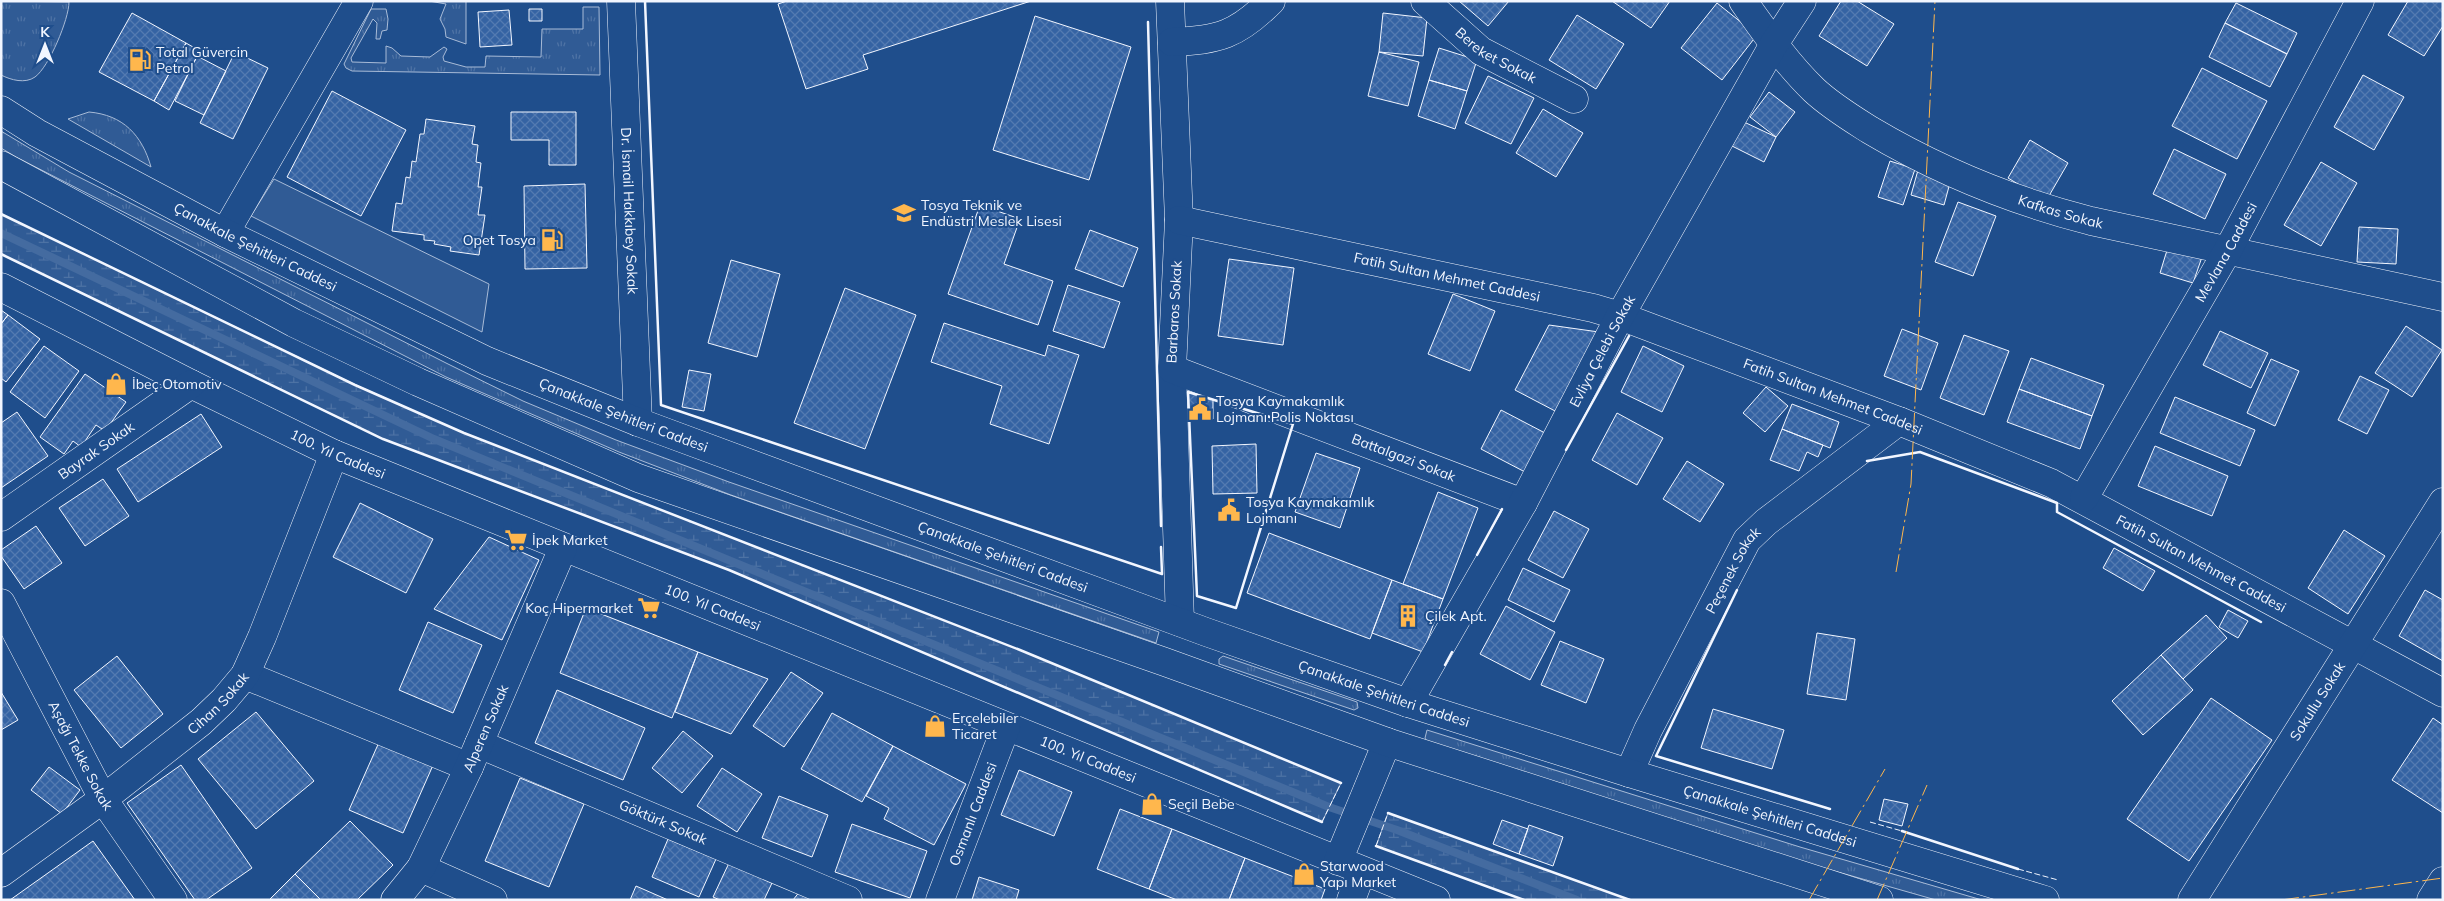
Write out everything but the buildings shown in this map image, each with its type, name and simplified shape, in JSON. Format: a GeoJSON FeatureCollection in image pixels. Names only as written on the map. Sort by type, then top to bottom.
{"type":"FeatureCollection","features":[{"type":"Feature","properties":{"kind":"street"},"geometry":{"type":"LineString","coordinates":[[225,233],[359,1]]}},
{"type":"Feature","properties":{"kind":"street"},"geometry":{"type":"LineString","coordinates":[[605,1],[608,76]]}},
{"type":"Feature","properties":{"kind":"street","name":"Dr. İsmail Hakkıbey Sokak"},"geometry":{"type":"LineString","coordinates":[[621,1],[638,422]]}},
{"type":"Feature","properties":{"kind":"street","name":"Barbaros Sokak"},"geometry":{"type":"LineString","coordinates":[[1165,662],[1176,621],[1172,369],[1179,220],[1170,1]]}},
{"type":"Feature","properties":{"kind":"street"},"geometry":{"type":"LineString","coordinates":[[1172,42],[1205,40],[1228,34],[1254,19],[1271,1]]}},
{"type":"Feature","properties":{"kind":"street","name":"Bereket Sokak"},"geometry":{"type":"LineString","coordinates":[[1425,1],[1481,51],[1574,99]]}},
{"type":"Feature","properties":{"kind":"street","name":"Kafkas Sokak"},"geometry":{"type":"LineString","coordinates":[[1744,1],[1774,44],[1799,74],[1830,104],[1914,155],[1955,175],[2050,211],[2442,298]]}},
{"type":"Feature","properties":{"kind":"street","name":"Evliya Çelebi Sokak"},"geometry":{"type":"LineString","coordinates":[[1338,861],[1387,742],[1408,703],[1522,503],[1620,316],[1774,44],[1802,1]]}},
{"type":"Feature","properties":{"kind":"street","name":"Mevlana Caddesi"},"geometry":{"type":"LineString","coordinates":[[2084,498],[2228,250],[2360,1]]}},
{"type":"Feature","properties":{"kind":"street","name":"Çanakkale Şehitleri Caddesi"},"geometry":{"type":"LineString","coordinates":[[1,110],[37,133],[225,233],[487,361],[638,422],[1206,632],[1408,703],[2031,898]]}},
{"type":"Feature","properties":{"kind":"street"},"geometry":{"type":"LineString","coordinates":[[1,165],[294,322],[418,382],[638,478],[1197,673],[1387,742],[1879,900]]}},
{"type":"Feature","properties":{"kind":"street","name":"Fatih Sultan Mehmet Caddesi"},"geometry":{"type":"LineString","coordinates":[[1179,220],[1555,300],[1620,316],[1899,421],[2084,498],[2443,693]]}},
{"type":"Feature","properties":{"kind":"street","name":"100. Yıl Caddesi"},"geometry":{"type":"LineString","coordinates":[[1,287],[191,384],[334,454],[1436,900]]}},
{"type":"Feature","properties":{"kind":"street","name":"Battalgazi Sokak"},"geometry":{"type":"LineString","coordinates":[[1172,369],[1522,503]]}},
{"type":"Feature","properties":{"kind":"street","name":"Bayrak Sokak"},"geometry":{"type":"LineString","coordinates":[[1,516],[191,384]]}},
{"type":"Feature","properties":{"kind":"street","name":"Peçenek Sokak"},"geometry":{"type":"LineString","coordinates":[[1628,773],[1648,730],[1748,540],[1766,522],[1899,421]]}},
{"type":"Feature","properties":{"kind":"street","name":"Cihan Sokak"},"geometry":{"type":"LineString","coordinates":[[1,873],[103,799],[201,722],[224,700],[245,675],[262,637],[334,454]]}},
{"type":"Feature","properties":{"kind":"street","name":"Sokullu Sokak"},"geometry":{"type":"LineString","coordinates":[[2192,900],[2443,502]]}},
{"type":"Feature","properties":{"kind":"street","name":"Alperen Sokak"},"geometry":{"type":"LineString","coordinates":[[395,900],[421,868],[474,755],[563,548]]}},
{"type":"Feature","properties":{"kind":"street","name":"Aşağı Tekke Sokak"},"geometry":{"type":"LineString","coordinates":[[1,603],[103,799],[173,900]]}},
{"type":"Feature","properties":{"kind":"street"},"geometry":{"type":"LineString","coordinates":[[1197,673],[1206,632]]}},
{"type":"Feature","properties":{"kind":"street","name":"Göktürk Sokak"},"geometry":{"type":"LineString","coordinates":[[245,675],[474,755],[848,900]]}},
{"type":"Feature","properties":{"kind":"street","name":"Osmanlı Caddesi"},"geometry":{"type":"LineString","coordinates":[[940,900],[1006,727]]}},
{"type":"Feature","properties":{"kind":"street"},"geometry":{"type":"LineString","coordinates":[[421,868],[493,900]]}},
{"type":"Feature","properties":{"kind":"street"},"geometry":{"type":"LineString","coordinates":[[1350,900],[1362,871]]}},
{"type":"Feature","properties":{"kind":"street"},"geometry":{"type":"LineString","coordinates":[[2431,900],[2443,881]]}},
{"type":"Feature","properties":{"kind":"green space"},"geometry":{"type":"Polygon","coordinates":[[[1,1],[69,2],[66,19],[52,53],[40,72],[31,79],[18,80],[1,75],[1,1]]]}},
{"type":"Feature","properties":{"kind":"green space"},"geometry":{"type":"Polygon","coordinates":[[[429,1],[466,1],[466,44],[446,37],[445,29],[440,19],[446,4],[429,1]]]}},
{"type":"Feature","properties":{"kind":"green space"},"geometry":{"type":"Polygon","coordinates":[[[583,7],[599,7],[600,75],[352,71],[346,68],[344,64],[371,9],[386,9],[388,19],[387,30],[382,31],[380,39],[376,39],[377,23],[373,19],[351,58],[352,62],[386,63],[386,46],[392,48],[401,56],[430,57],[444,47],[447,49],[443,57],[444,61],[466,67],[485,67],[486,56],[541,57],[542,29],[583,29],[583,7]]]}},
{"type":"Feature","properties":{"kind":"green space"},"geometry":{"type":"Polygon","coordinates":[[[89,112],[112,117],[129,129],[142,145],[151,167],[68,119],[89,112]]]}},
{"type":"Feature","properties":{"kind":"green space"},"geometry":{"type":"Polygon","coordinates":[[[1,131],[69,172],[523,401],[616,440],[729,482],[1159,632],[1156,643],[731,495],[619,452],[446,377],[16,157],[1,148],[1,131]]]}},
{"type":"Feature","properties":{"kind":"green space"},"geometry":{"type":"Polygon","coordinates":[[[1,214],[356,385],[464,433],[1020,650],[1341,783],[1322,822],[729,570],[383,439],[1,254],[1,214]]]}},
{"type":"Feature","properties":{"kind":"green space"},"geometry":{"type":"Polygon","coordinates":[[[1223,656],[1357,702],[1358,708],[1354,710],[1219,664],[1219,659],[1223,656]]]}},
{"type":"Feature","properties":{"kind":"green space"},"geometry":{"type":"Polygon","coordinates":[[[1427,730],[1800,847],[1982,900],[1936,900],[1789,858],[1427,742],[1425,738],[1427,730]]]}},
{"type":"Feature","properties":{"kind":"green space"},"geometry":{"type":"Polygon","coordinates":[[[1388,813],[1630,900],[1524,900],[1376,846],[1388,813]]]}},
{"type":"Feature","properties":{"kind":"shaded area"},"geometry":{"type":"Polygon","coordinates":[[[274,179],[489,284],[482,332],[251,216],[274,179]]]}},
{"type":"Feature","properties":{"kind":"waterway"},"geometry":{"type":"LineString","coordinates":[[1,233],[434,439],[1329,807],[1397,830],[1577,900]]}},
{"type":"Feature","properties":{"kind":"fence"},"geometry":{"type":"LineString","coordinates":[[1322,822],[1341,783]]}},
{"type":"Feature","properties":{"kind":"fence"},"geometry":{"type":"LineString","coordinates":[[1376,846],[1388,813]]}},
{"type":"Feature","properties":{"kind":"fence"},"geometry":{"type":"LineString","coordinates":[[1870,822],[1902,831]]}},
{"type":"Feature","properties":{"kind":"fence"},"geometry":{"type":"LineString","coordinates":[[2018,869],[2058,880]]}},
{"type":"Feature","properties":{"kind":"wall"},"geometry":{"type":"LineString","coordinates":[[645,1],[661,405],[1162,574],[1161,547]]}},
{"type":"Feature","properties":{"kind":"wall"},"geometry":{"type":"LineString","coordinates":[[1148,22],[1161,526]]}},
{"type":"Feature","properties":{"kind":"wall"},"geometry":{"type":"LineString","coordinates":[[1,214],[355,385],[464,433],[1020,650],[1341,783]]}},
{"type":"Feature","properties":{"kind":"wall"},"geometry":{"type":"LineString","coordinates":[[1,254],[383,439],[729,570],[1322,822]]}},
{"type":"Feature","properties":{"kind":"wall"},"geometry":{"type":"LineString","coordinates":[[1566,450],[1629,336]]}},
{"type":"Feature","properties":{"kind":"wall"},"geometry":{"type":"LineString","coordinates":[[1188,392],[1293,424],[1236,608],[1197,596],[1188,392]]}},
{"type":"Feature","properties":{"kind":"wall"},"geometry":{"type":"LineString","coordinates":[[1867,461],[1920,452],[2057,503],[2057,512],[2261,622]]}},
{"type":"Feature","properties":{"kind":"wall"},"geometry":{"type":"LineString","coordinates":[[1477,555],[1502,509]]}},
{"type":"Feature","properties":{"kind":"wall"},"geometry":{"type":"LineString","coordinates":[[1737,590],[1656,756],[1830,809]]}},
{"type":"Feature","properties":{"kind":"wall"},"geometry":{"type":"LineString","coordinates":[[1445,665],[1452,652]]}},
{"type":"Feature","properties":{"kind":"wall"},"geometry":{"type":"LineString","coordinates":[[1388,813],[1630,900]]}},
{"type":"Feature","properties":{"kind":"wall"},"geometry":{"type":"LineString","coordinates":[[1902,831],[2018,869]]}},
{"type":"Feature","properties":{"kind":"wall"},"geometry":{"type":"LineString","coordinates":[[1376,846],[1524,900]]}},
{"type":"Feature","properties":{"kind":"power"},"geometry":{"type":"LineString","coordinates":[[1896,572],[1911,484],[1935,1]]}},
{"type":"Feature","properties":{"kind":"power"},"geometry":{"type":"LineString","coordinates":[[1809,900],[1885,769]]}},
{"type":"Feature","properties":{"kind":"power"},"geometry":{"type":"LineString","coordinates":[[1877,900],[1927,785]]}},
{"type":"Feature","properties":{"kind":"power"},"geometry":{"type":"LineString","coordinates":[[2281,900],[2443,878]]}},
{"type":"Feature","properties":{"kind":"place","name":"Total Güvercin Petrol"},"geometry":{"type":"Point","coordinates":[140,60]}},
{"type":"Feature","properties":{"kind":"place","name":"Tosya Teknik ve Endüstri Meslek Lisesi"},"geometry":{"type":"Point","coordinates":[904,213]}},
{"type":"Feature","properties":{"kind":"place","name":"Opet Tosya"},"geometry":{"type":"Point","coordinates":[552,240]}},
{"type":"Feature","properties":{"kind":"place","name":"İbeç Otomotiv"},"geometry":{"type":"Point","coordinates":[116,384]}},
{"type":"Feature","properties":{"kind":"place","name":"Tosya Kaymakamlık Lojmanı Polis Noktası"},"geometry":{"type":"Point","coordinates":[1200,409]}},
{"type":"Feature","properties":{"kind":"place","name":"Tosya Kaymakamlık Lojmanı"},"geometry":{"type":"Point","coordinates":[1229,510]}},
{"type":"Feature","properties":{"kind":"place","name":"İpek Market"},"geometry":{"type":"Point","coordinates":[516,540]}},
{"type":"Feature","properties":{"kind":"place","name":"Koç Hipermarket"},"geometry":{"type":"Point","coordinates":[649,608]}},
{"type":"Feature","properties":{"kind":"place","name":"Çilek Apt."},"geometry":{"type":"Point","coordinates":[1408,616]}},
{"type":"Feature","properties":{"kind":"place","name":"Erçelebiler Ticaret"},"geometry":{"type":"Point","coordinates":[935,726]}},
{"type":"Feature","properties":{"kind":"place","name":"Seçil Bebe"},"geometry":{"type":"Point","coordinates":[1152,804]}},
{"type":"Feature","properties":{"kind":"place","name":"Starwood Yapı Market"},"geometry":{"type":"Point","coordinates":[1304,874]}}]}
